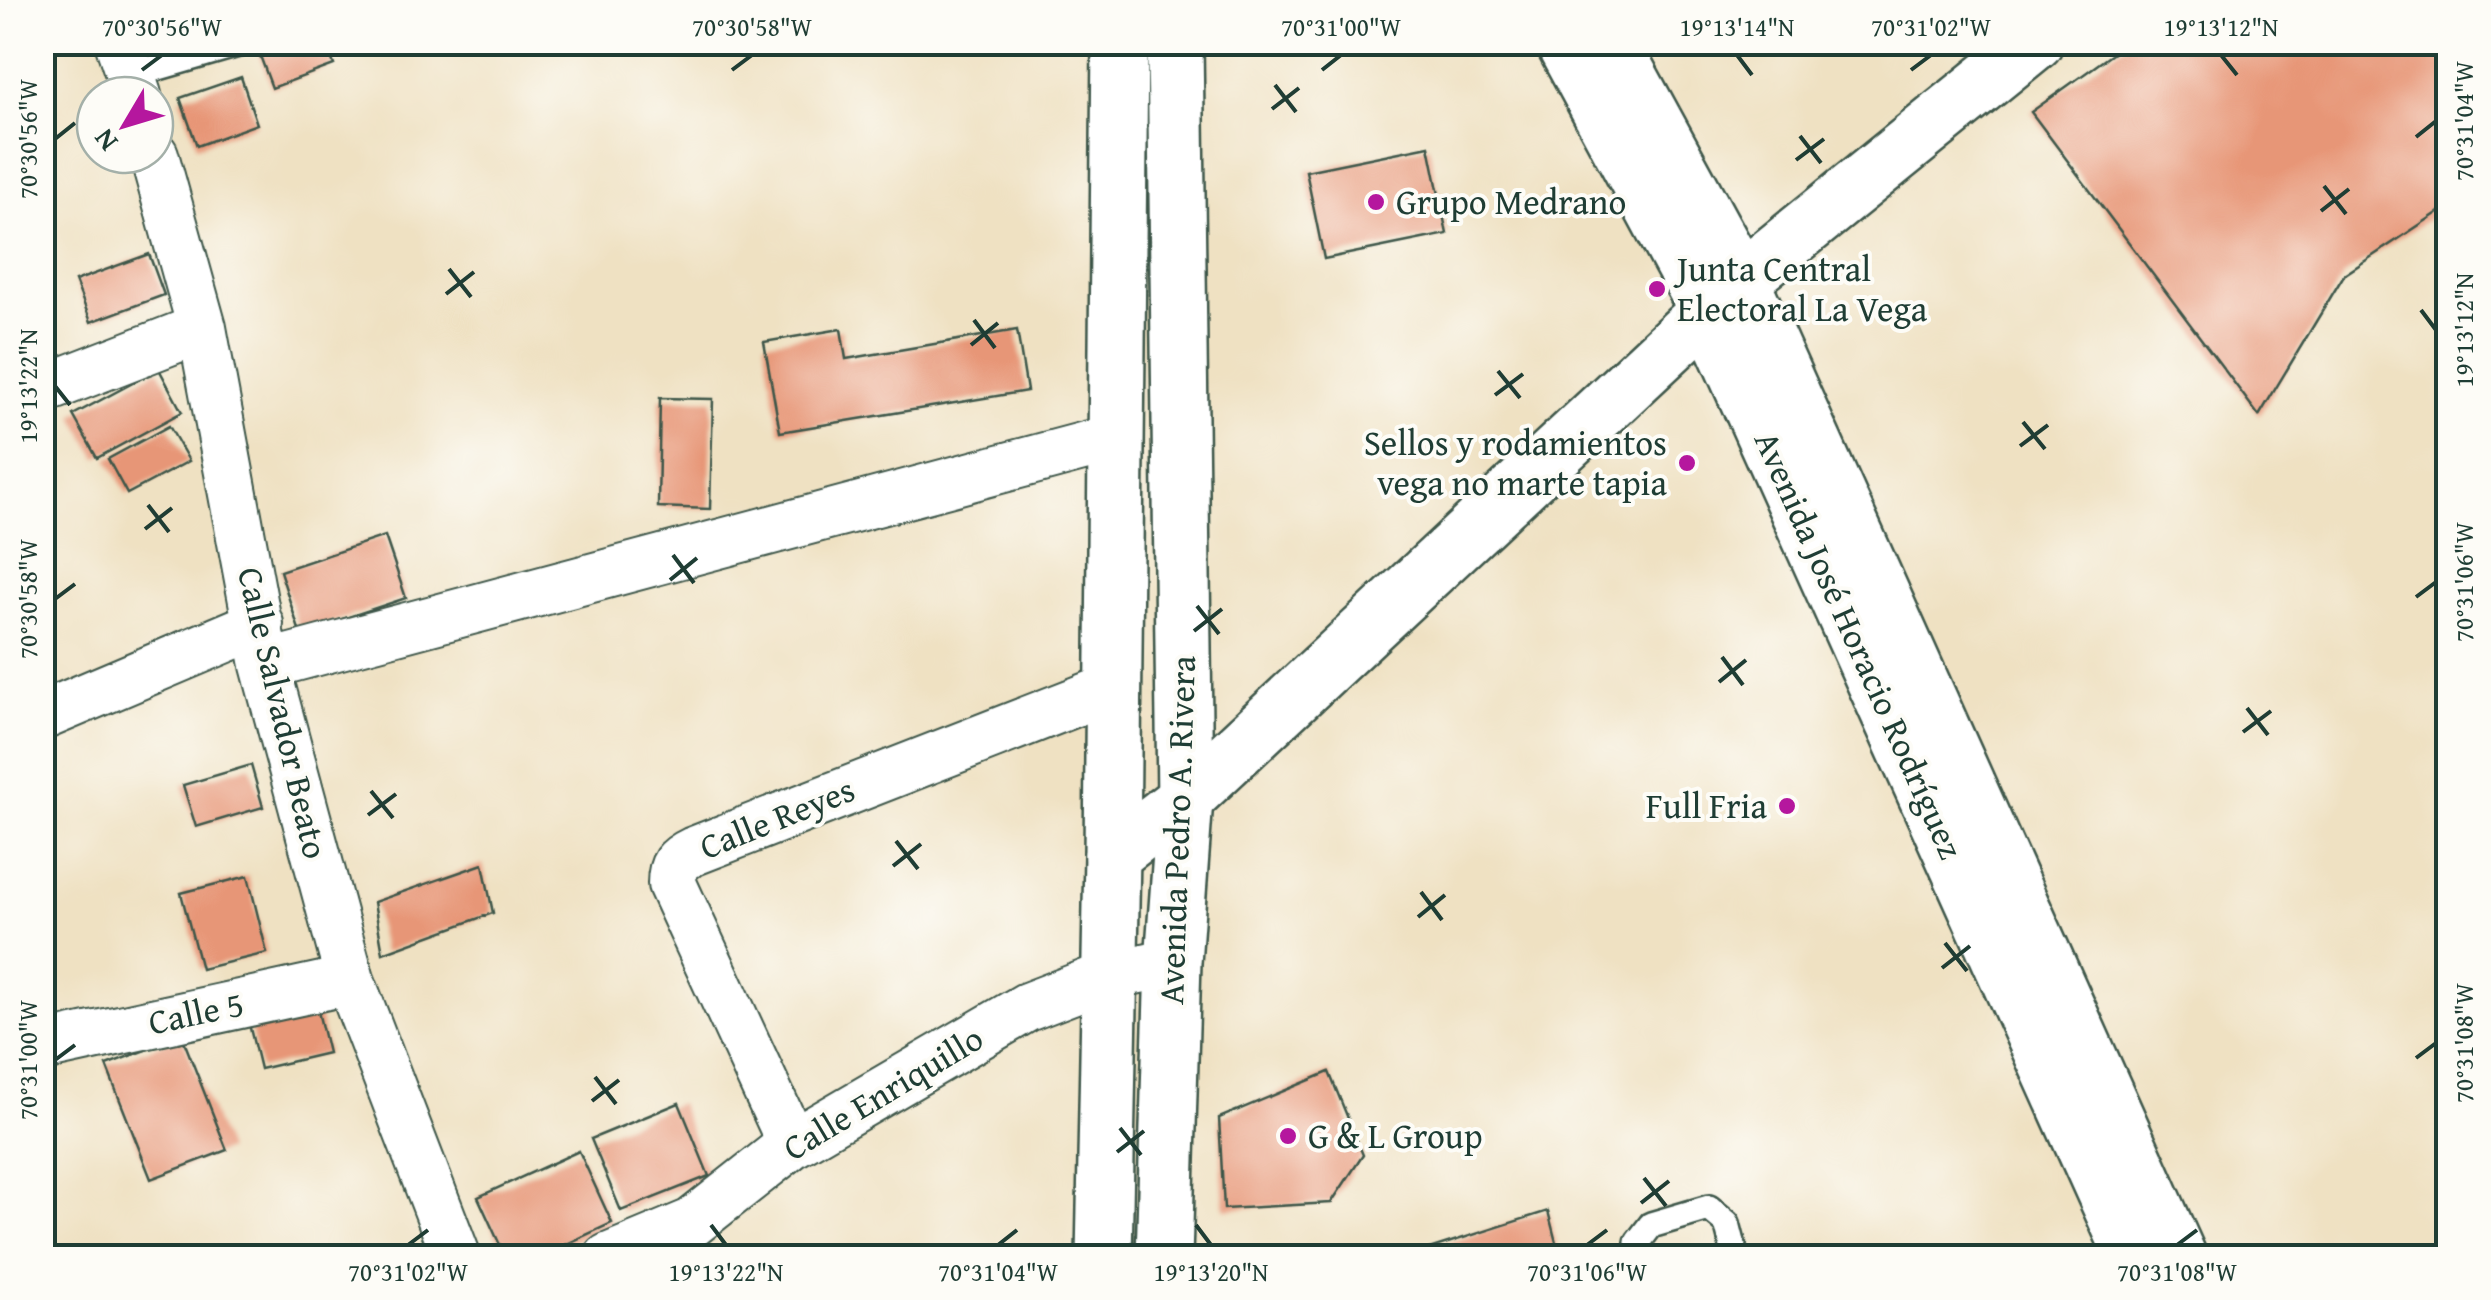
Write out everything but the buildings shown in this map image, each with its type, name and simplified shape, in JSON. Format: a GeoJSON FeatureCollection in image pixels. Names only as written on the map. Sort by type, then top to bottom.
{"type":"FeatureCollection","features":[{"type":"Feature","properties":{"kind":"street","name":"Avenida Pedro A. Rivera"},"geometry":{"type":"LineString","coordinates":[[1104,1258],[1120,42]]}},
{"type":"Feature","properties":{"kind":"street","name":"Avenida Pedro A. Rivera"},"geometry":{"type":"LineString","coordinates":[[1164,1258],[1173,962],[1185,799],[1175,42]]}},
{"type":"Feature","properties":{"kind":"street","name":"Avenida José Horacio Rodríguez"},"geometry":{"type":"LineString","coordinates":[[1563,42],[1725,296],[2134,1258]]}},
{"type":"Feature","properties":{"kind":"street","name":"Avenida José Horacio Rodríguez"},"geometry":{"type":"LineString","coordinates":[[1610,42],[1725,296],[2179,1258]]}},
{"type":"Feature","properties":{"kind":"street"},"geometry":{"type":"LineString","coordinates":[[1112,856],[1185,799],[1725,296],[2035,42]]}},
{"type":"Feature","properties":{"kind":"street","name":"Calle Salvador Beato"},"geometry":{"type":"LineString","coordinates":[[160,175],[202,328],[262,645],[350,980],[457,1258]]}},
{"type":"Feature","properties":{"kind":"street"},"geometry":{"type":"LineString","coordinates":[[42,390],[202,328]]}},
{"type":"Feature","properties":{"kind":"street"},"geometry":{"type":"LineString","coordinates":[[42,716],[262,645],[1116,438]]}},
{"type":"Feature","properties":{"kind":"street","name":"Calle Reyes"},"geometry":{"type":"LineString","coordinates":[[792,1144],[672,884],[672,868],[680,857],[694,850],[1114,686]]}},
{"type":"Feature","properties":{"kind":"street","name":"Calle Enriquillo"},"geometry":{"type":"LineString","coordinates":[[608,1258],[692,1223],[792,1144],[1027,1006],[1110,975],[1173,962]]}},
{"type":"Feature","properties":{"kind":"street","name":"Calle 5"},"geometry":{"type":"LineString","coordinates":[[42,1046],[350,980]]}},
{"type":"Feature","properties":{"kind":"lane"},"geometry":{"type":"LineString","coordinates":[[129,71],[245,42]]}},
{"type":"Feature","properties":{"kind":"lane"},"geometry":{"type":"LineString","coordinates":[[1641,1258],[1638,1242],[1651,1224],[1709,1208],[1727,1223],[1736,1258]]}},
{"type":"Feature","properties":{"kind":"place","name":"Grupo Medrano"},"geometry":{"type":"Point","coordinates":[1376,202]}},
{"type":"Feature","properties":{"kind":"place","name":"Junta Central Electoral La Vega"},"geometry":{"type":"Point","coordinates":[1657,289]}},
{"type":"Feature","properties":{"kind":"place","name":"Sellos y rodamientos vega no marte tapia"},"geometry":{"type":"Point","coordinates":[1687,463]}},
{"type":"Feature","properties":{"kind":"place","name":"Full Fria"},"geometry":{"type":"Point","coordinates":[1787,806]}},
{"type":"Feature","properties":{"kind":"place","name":"G & L Group"},"geometry":{"type":"Point","coordinates":[1288,1136]}}]}
